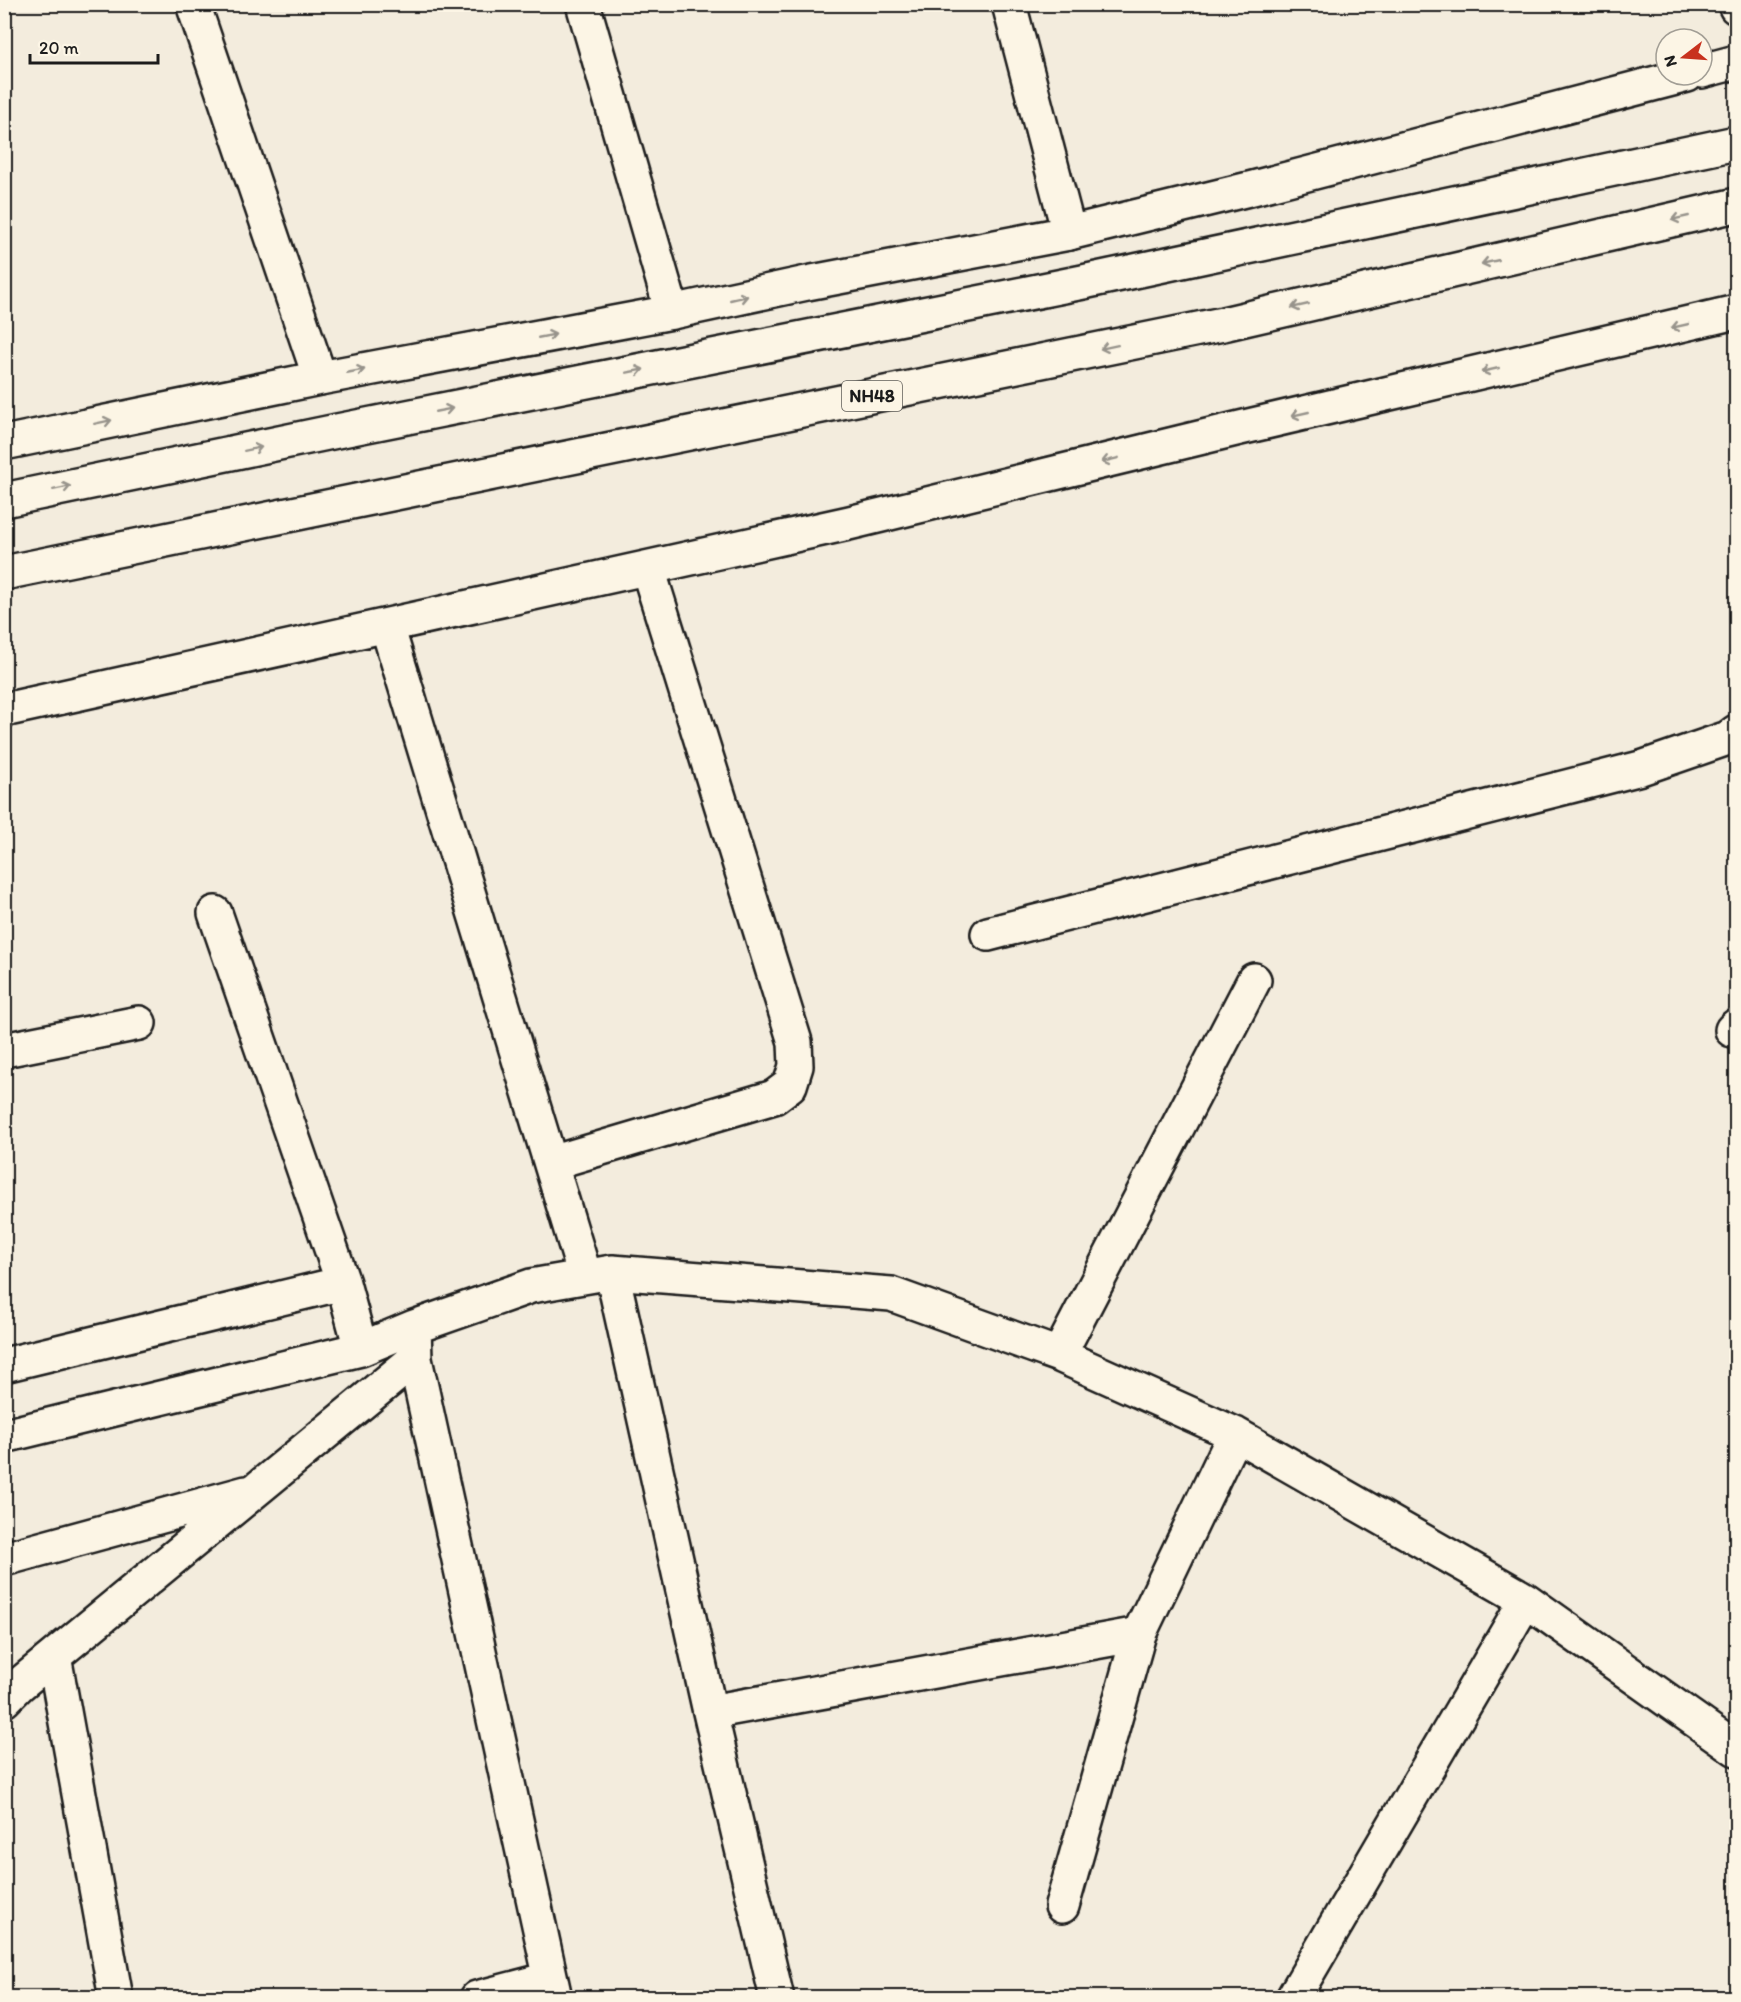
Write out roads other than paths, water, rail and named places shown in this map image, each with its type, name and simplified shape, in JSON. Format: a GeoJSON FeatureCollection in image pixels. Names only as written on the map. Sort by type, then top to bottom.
{"type":"FeatureCollection","features":[{"type":"Feature","properties":{"kind":"main road"},"geometry":{"type":"LineString","coordinates":[[193,4],[320,378]]}},
{"type":"Feature","properties":{"kind":"main road"},"geometry":{"type":"LineString","coordinates":[[583,4],[672,312]]}},
{"type":"Feature","properties":{"kind":"main road"},"geometry":{"type":"LineString","coordinates":[[1009,4],[1070,233]]}},
{"type":"Feature","properties":{"kind":"main road"},"geometry":{"type":"LineString","coordinates":[[1714,68],[1737,62]]}},
{"type":"Feature","properties":{"kind":"main road"},"geometry":{"type":"LineString","coordinates":[[4,443],[320,378],[672,312],[807,283],[1070,233],[1654,84]]}},
{"type":"Feature","properties":{"kind":"main road"},"geometry":{"type":"LineString","coordinates":[[4,500],[1095,280],[1737,143]]}},
{"type":"Feature","properties":{"kind":"main road","name":"NH48"},"geometry":{"type":"LineString","coordinates":[[4,573],[1223,324],[1737,205]]}},
{"type":"Feature","properties":{"kind":"main road"},"geometry":{"type":"LineString","coordinates":[[4,710],[849,523],[1228,431],[1737,312]]}},
{"type":"Feature","properties":{"kind":"main road"},"geometry":{"type":"LineString","coordinates":[[551,1163],[774,1097],[790,1085],[796,1066],[795,1042],[648,569]]}},
{"type":"Feature","properties":{"kind":"main road"},"geometry":{"type":"LineString","coordinates":[[387,626],[551,1163],[598,1274],[710,1712],[777,1998]]}},
{"type":"Feature","properties":{"kind":"main road"},"geometry":{"type":"LineString","coordinates":[[988,934],[1641,768],[1728,738],[1737,732]]}},
{"type":"Feature","properties":{"kind":"main road"},"geometry":{"type":"LineString","coordinates":[[215,913],[343,1283],[362,1349]]}},
{"type":"Feature","properties":{"kind":"main road"},"geometry":{"type":"LineString","coordinates":[[1059,1355],[1254,980]]}},
{"type":"Feature","properties":{"kind":"main road"},"geometry":{"type":"LineString","coordinates":[[4,1050],[140,1023]]}},
{"type":"Feature","properties":{"kind":"main road"},"geometry":{"type":"LineString","coordinates":[[4,1436],[362,1349],[414,1327],[531,1286],[598,1274],[891,1294],[1059,1355],[1235,1434],[1526,1600],[1737,1749]]}},
{"type":"Feature","properties":{"kind":"main road"},"geometry":{"type":"LineString","coordinates":[[4,1365],[343,1283]]}},
{"type":"Feature","properties":{"kind":"main road"},"geometry":{"type":"LineString","coordinates":[[414,1327],[415,1359],[553,1988],[477,1998]]}},
{"type":"Feature","properties":{"kind":"main road"},"geometry":{"type":"LineString","coordinates":[[4,1700],[19,1685],[415,1359]]}},
{"type":"Feature","properties":{"kind":"main road"},"geometry":{"type":"LineString","coordinates":[[1062,1906],[1139,1634],[1235,1434]]}},
{"type":"Feature","properties":{"kind":"main road"},"geometry":{"type":"LineString","coordinates":[[4,1559],[256,1490]]}},
{"type":"Feature","properties":{"kind":"main road"},"geometry":{"type":"LineString","coordinates":[[1293,1998],[1526,1600]]}},
{"type":"Feature","properties":{"kind":"main road"},"geometry":{"type":"LineString","coordinates":[[710,1712],[1139,1634]]}},
{"type":"Feature","properties":{"kind":"main road"},"geometry":{"type":"LineString","coordinates":[[54,1656],[116,1998]]}}]}
